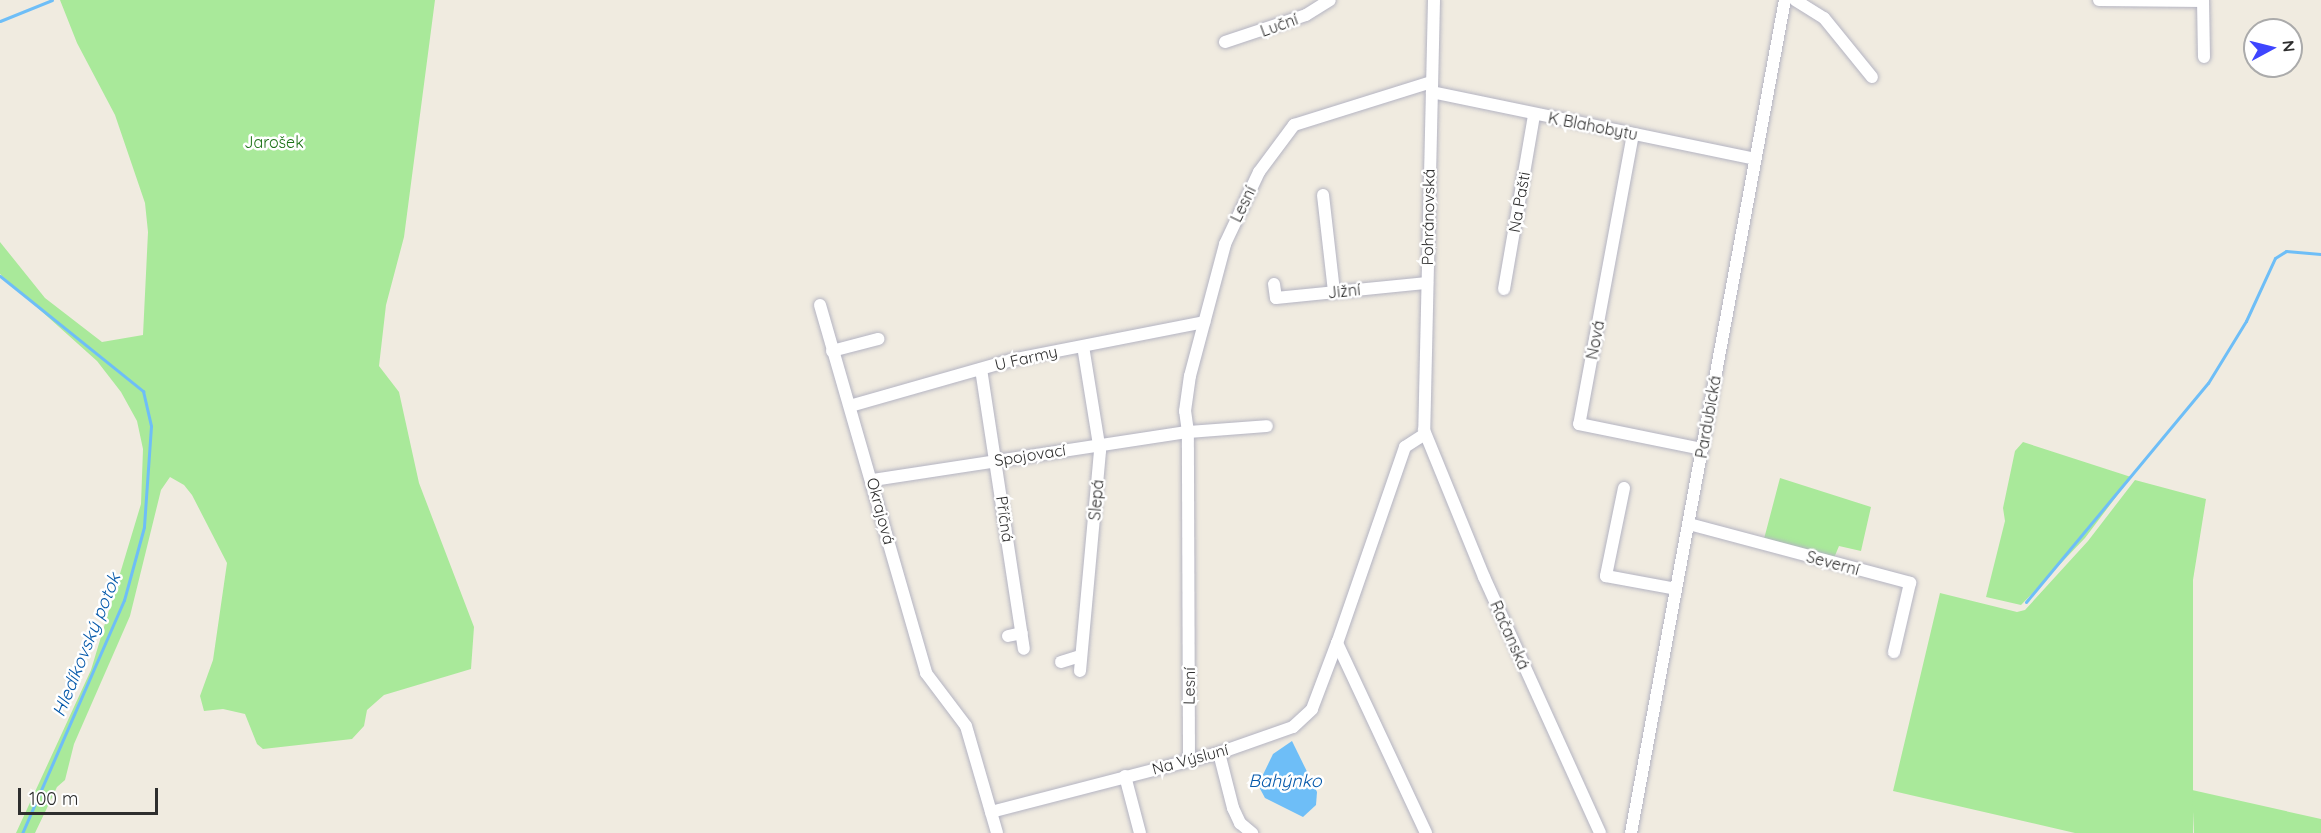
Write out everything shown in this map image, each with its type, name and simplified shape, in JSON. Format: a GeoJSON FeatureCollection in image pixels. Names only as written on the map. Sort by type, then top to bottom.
{"type":"FeatureCollection","features":[{"type":"Feature","properties":{"kind":"street","name":"Luční"},"geometry":{"type":"LineString","coordinates":[[1225,42],[1306,15],[1330,0]]}},
{"type":"Feature","properties":{"kind":"street","name":"Pohránovská"},"geometry":{"type":"LineString","coordinates":[[1425,434],[1434,0]]}},
{"type":"Feature","properties":{"kind":"street","name":"Pardubická"},"geometry":{"type":"LineString","coordinates":[[1631,833],[1785,0]]}},
{"type":"Feature","properties":{"kind":"street"},"geometry":{"type":"LineString","coordinates":[[1795,0],[1824,18],[1872,78]]}},
{"type":"Feature","properties":{"kind":"street"},"geometry":{"type":"LineString","coordinates":[[2099,0],[2113,2],[2203,0],[2204,57]]}},
{"type":"Feature","properties":{"kind":"street","name":"K Blahobytu"},"geometry":{"type":"LineString","coordinates":[[1431,87],[1534,115],[1755,159]]}},
{"type":"Feature","properties":{"kind":"street","name":"Lesní"},"geometry":{"type":"LineString","coordinates":[[1189,760],[1188,432],[1185,411],[1190,376],[1204,322],[1239,207],[1294,125],[1431,87]]}},
{"type":"Feature","properties":{"kind":"street","name":"Na Pašti"},"geometry":{"type":"LineString","coordinates":[[1504,289],[1534,115]]}},
{"type":"Feature","properties":{"kind":"street","name":"Nová"},"geometry":{"type":"LineString","coordinates":[[1633,134],[1579,424],[1702,449]]}},
{"type":"Feature","properties":{"kind":"street"},"geometry":{"type":"LineString","coordinates":[[1323,195],[1334,292]]}},
{"type":"Feature","properties":{"kind":"street","name":"Jižní"},"geometry":{"type":"LineString","coordinates":[[1274,284],[1276,298],[1427,283]]}},
{"type":"Feature","properties":{"kind":"street","name":"Okrajová"},"geometry":{"type":"LineString","coordinates":[[820,305],[832,351],[873,480],[926,673],[966,726],[997,833]]}},
{"type":"Feature","properties":{"kind":"street","name":"U Farmy"},"geometry":{"type":"LineString","coordinates":[[850,406],[981,369],[1204,322]]}},
{"type":"Feature","properties":{"kind":"street"},"geometry":{"type":"LineString","coordinates":[[832,351],[878,339]]}},
{"type":"Feature","properties":{"kind":"street","name":"Slepá"},"geometry":{"type":"LineString","coordinates":[[1080,671],[1099,444],[1083,346]]}},
{"type":"Feature","properties":{"kind":"street","name":"Příčná"},"geometry":{"type":"LineString","coordinates":[[981,369],[1024,649]]}},
{"type":"Feature","properties":{"kind":"street"},"geometry":{"type":"LineString","coordinates":[[1188,432],[1267,426]]}},
{"type":"Feature","properties":{"kind":"street","name":"Spojovací"},"geometry":{"type":"LineString","coordinates":[[873,480],[1188,432]]}},
{"type":"Feature","properties":{"kind":"street","name":"Na Výsluní"},"geometry":{"type":"LineString","coordinates":[[991,812],[1219,753],[1293,727],[1308,716],[1337,643],[1405,447],[1425,434]]}},
{"type":"Feature","properties":{"kind":"street","name":"Račanská"},"geometry":{"type":"LineString","coordinates":[[1425,434],[1484,578],[1600,833]]}},
{"type":"Feature","properties":{"kind":"street"},"geometry":{"type":"LineString","coordinates":[[1624,488],[1606,576],[1676,589]]}},
{"type":"Feature","properties":{"kind":"street","name":"Severní"},"geometry":{"type":"LineString","coordinates":[[1689,524],[1910,583],[1894,652]]}},
{"type":"Feature","properties":{"kind":"street"},"geometry":{"type":"LineString","coordinates":[[1008,636],[1022,633]]}},
{"type":"Feature","properties":{"kind":"street"},"geometry":{"type":"LineString","coordinates":[[1337,643],[1426,833]]}},
{"type":"Feature","properties":{"kind":"street"},"geometry":{"type":"LineString","coordinates":[[1061,662],[1081,656]]}},
{"type":"Feature","properties":{"kind":"street"},"geometry":{"type":"LineString","coordinates":[[1219,753],[1233,808],[1240,823],[1252,833]]}},
{"type":"Feature","properties":{"kind":"street"},"geometry":{"type":"LineString","coordinates":[[1125,776],[1140,833]]}},
{"type":"Feature","properties":{"kind":"green space","name":"Jarošek"},"geometry":{"type":"Polygon","coordinates":[[[60,0],[435,0],[404,237],[386,305],[379,366],[399,392],[419,483],[474,627],[471,669],[384,695],[367,710],[364,726],[352,739],[263,749],[257,744],[245,714],[223,709],[204,711],[200,696],[213,660],[227,563],[192,495],[184,485],[170,477],[161,490],[130,616],[74,744],[65,780],[57,787],[35,833],[16,833],[91,670],[141,504],[143,449],[137,421],[121,392],[97,361],[0,274],[0,242],[45,298],[102,342],[143,335],[148,232],[145,203],[115,115],[77,43],[60,0]]]}},
{"type":"Feature","properties":{"kind":"green space"},"geometry":{"type":"Polygon","coordinates":[[[2023,442],[2131,477],[2085,538],[2021,605],[1986,597],[2005,521],[2003,508],[2015,451],[2023,442]]]}},
{"type":"Feature","properties":{"kind":"green space"},"geometry":{"type":"Polygon","coordinates":[[[1780,478],[1871,507],[1861,551],[1839,546],[1834,558],[1764,539],[1780,478]]]}},
{"type":"Feature","properties":{"kind":"green space"},"geometry":{"type":"Polygon","coordinates":[[[2135,480],[2206,499],[2193,580],[2193,833],[2075,833],[1893,791],[1940,593],[2017,612],[2025,610],[2088,541],[2135,480]]]}},
{"type":"Feature","properties":{"kind":"green space"},"geometry":{"type":"Polygon","coordinates":[[[2192,790],[2321,819],[2321,833],[2194,833],[2192,790]]]}},
{"type":"Feature","properties":{"kind":"water","name":"Bahýnko"},"geometry":{"type":"Polygon","coordinates":[[[1292,741],[1317,792],[1316,805],[1303,817],[1265,798],[1258,785],[1273,754],[1292,741]]]}},
{"type":"Feature","properties":{"kind":"waterway"},"geometry":{"type":"LineString","coordinates":[[0,21],[52,0]]}},
{"type":"Feature","properties":{"kind":"waterway"},"geometry":{"type":"LineString","coordinates":[[2026,602],[2208,383],[2246,321],[2275,258],[2286,251],[2321,254]]}},
{"type":"Feature","properties":{"kind":"waterway","name":"Hledíkovský potok"},"geometry":{"type":"LineString","coordinates":[[0,276],[143,391],[151,426],[144,527],[124,600],[22,833]]}}]}
